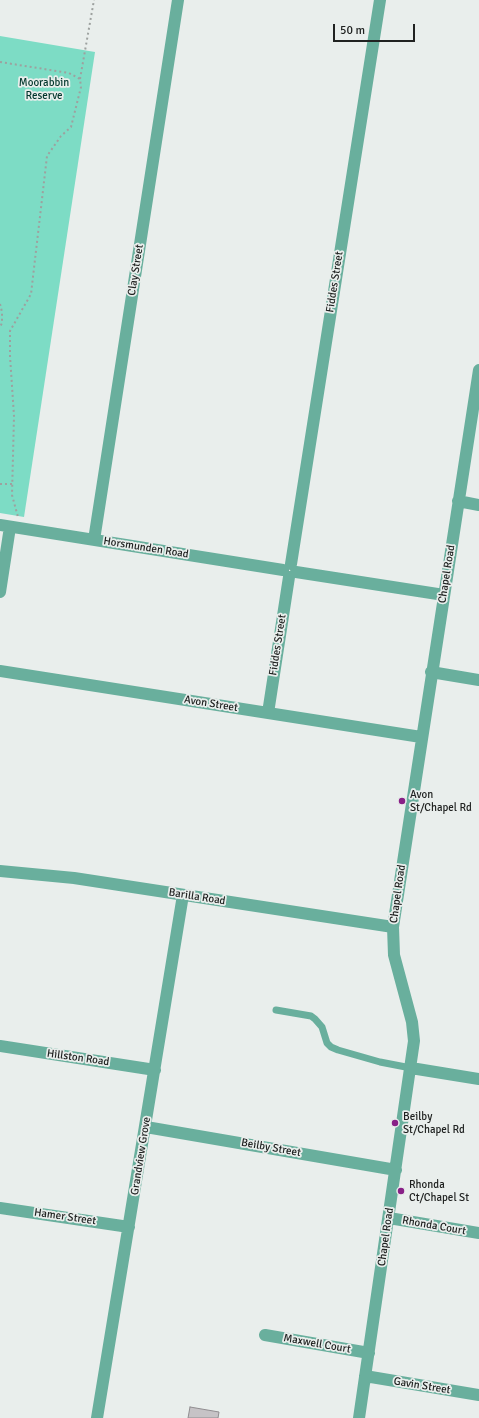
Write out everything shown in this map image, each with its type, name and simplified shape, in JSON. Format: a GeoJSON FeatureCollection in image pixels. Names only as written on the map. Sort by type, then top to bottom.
{"type":"FeatureCollection","features":[{"type":"Feature","properties":{"kind":"street","name":"Clay Street"},"geometry":{"type":"LineString","coordinates":[[94,540],[178,0]]}},
{"type":"Feature","properties":{"kind":"street","name":"Fiddes Street"},"geometry":{"type":"LineString","coordinates":[[268,713],[380,0]]}},
{"type":"Feature","properties":{"kind":"street","name":"Chapel Road"},"geometry":{"type":"LineString","coordinates":[[359,1418],[411,1068],[414,1031],[394,955],[393,927],[431,672],[479,370]]}},
{"type":"Feature","properties":{"kind":"street"},"geometry":{"type":"LineString","coordinates":[[458,501],[479,505]]}},
{"type":"Feature","properties":{"kind":"street","name":"Horsmunden Road"},"geometry":{"type":"LineString","coordinates":[[9,527],[444,595]]}},
{"type":"Feature","properties":{"kind":"street"},"geometry":{"type":"LineString","coordinates":[[0,592],[9,527]]}},
{"type":"Feature","properties":{"kind":"street","name":"Avon Street"},"geometry":{"type":"LineString","coordinates":[[0,672],[421,737]]}},
{"type":"Feature","properties":{"kind":"street"},"geometry":{"type":"LineString","coordinates":[[431,672],[479,680]]}},
{"type":"Feature","properties":{"kind":"street","name":"Barilla Road"},"geometry":{"type":"LineString","coordinates":[[0,871],[74,878],[393,927]]}},
{"type":"Feature","properties":{"kind":"street","name":"Grandview Grove"},"geometry":{"type":"LineString","coordinates":[[97,1418],[183,895]]}},
{"type":"Feature","properties":{"kind":"street","name":"Hillston Road"},"geometry":{"type":"LineString","coordinates":[[0,1046],[155,1070]]}},
{"type":"Feature","properties":{"kind":"street"},"geometry":{"type":"LineString","coordinates":[[411,1068],[479,1079]]}},
{"type":"Feature","properties":{"kind":"street","name":"Beilby Street"},"geometry":{"type":"LineString","coordinates":[[146,1127],[396,1170]]}},
{"type":"Feature","properties":{"kind":"street","name":"Hamer Street"},"geometry":{"type":"LineString","coordinates":[[0,1208],[129,1227]]}},
{"type":"Feature","properties":{"kind":"street","name":"Rhonda Court"},"geometry":{"type":"LineString","coordinates":[[388,1218],[479,1233]]}},
{"type":"Feature","properties":{"kind":"street","name":"Maxwell Court"},"geometry":{"type":"LineString","coordinates":[[265,1335],[369,1353]]}},
{"type":"Feature","properties":{"kind":"street","name":"Gavin Street"},"geometry":{"type":"LineString","coordinates":[[366,1376],[479,1395]]}},
{"type":"Feature","properties":{"kind":"lane"},"geometry":{"type":"LineString","coordinates":[[276,1010],[311,1016],[322,1027],[327,1043],[331,1047],[380,1062],[411,1068]]}},
{"type":"Feature","properties":{"kind":"path"},"geometry":{"type":"LineString","coordinates":[[9,527],[19,516],[12,495],[14,416],[10,331],[31,294],[47,156],[61,136],[71,127],[81,87],[80,79],[94,0]]}},
{"type":"Feature","properties":{"kind":"path"},"geometry":{"type":"LineString","coordinates":[[0,62],[70,73],[80,79]]}},
{"type":"Feature","properties":{"kind":"path"},"geometry":{"type":"LineString","coordinates":[[0,304],[2,323],[0,327]]}},
{"type":"Feature","properties":{"kind":"path"},"geometry":{"type":"LineString","coordinates":[[0,484],[13,484]]}},
{"type":"Feature","properties":{"kind":"green space","name":"Moorabbin Reserve"},"geometry":{"type":"Polygon","coordinates":[[[0,36],[95,52],[24,517],[0,513],[0,36]]]}},
{"type":"Feature","properties":{"kind":"building"},"geometry":{"type":"Polygon","coordinates":[[[190,1407],[219,1412],[218,1418],[188,1418],[190,1407]]]}},
{"type":"Feature","properties":{"kind":"place","name":"Avon St/Chapel Rd"},"geometry":{"type":"Point","coordinates":[402,801]}},
{"type":"Feature","properties":{"kind":"place","name":"Beilby St/Chapel Rd"},"geometry":{"type":"Point","coordinates":[395,1123]}},
{"type":"Feature","properties":{"kind":"place","name":"Rhonda Ct/Chapel St"},"geometry":{"type":"Point","coordinates":[401,1191]}}]}
